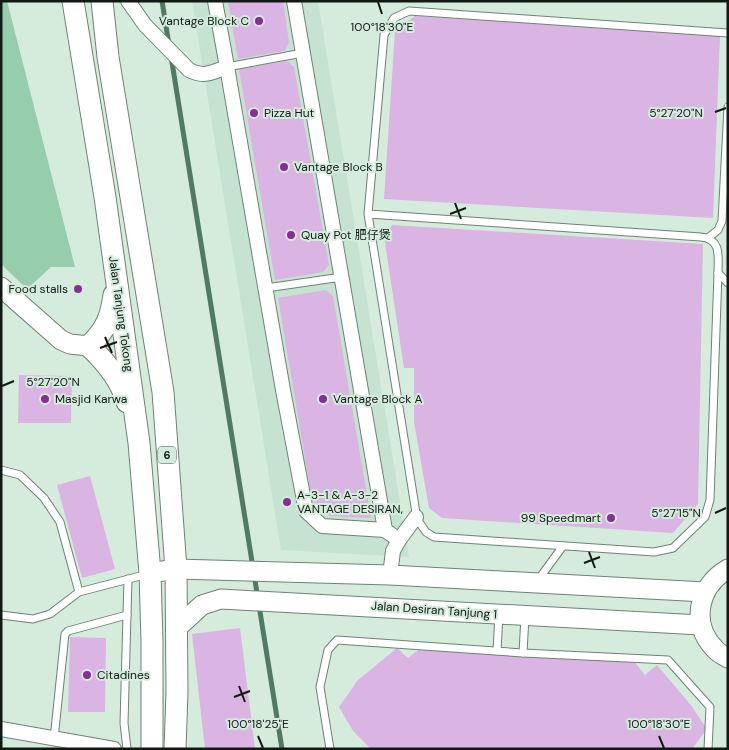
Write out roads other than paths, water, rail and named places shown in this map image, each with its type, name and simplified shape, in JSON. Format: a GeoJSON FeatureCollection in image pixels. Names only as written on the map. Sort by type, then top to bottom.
{"type":"FeatureCollection","features":[{"type":"Feature","properties":{"kind":"main road","name":"Jalan Tanjung Tokong"},"geometry":{"type":"LineString","coordinates":[[73,1],[94,126],[139,443],[150,574],[152,749]]}},
{"type":"Feature","properties":{"kind":"main road","name":"6"},"geometry":{"type":"LineString","coordinates":[[102,1],[108,57],[163,392],[176,569],[175,749]]}},
{"type":"Feature","properties":{"kind":"main road"},"geometry":{"type":"LineString","coordinates":[[116,279],[112,309],[106,326],[89,346],[100,357],[120,386],[126,398],[139,443]]}},
{"type":"Feature","properties":{"kind":"street"},"geometry":{"type":"LineString","coordinates":[[128,1],[145,25],[190,70],[198,74],[206,74],[227,67]]}},
{"type":"Feature","properties":{"kind":"street"},"geometry":{"type":"LineString","coordinates":[[215,1],[306,511],[322,526],[385,530],[399,540]]}},
{"type":"Feature","properties":{"kind":"street"},"geometry":{"type":"LineString","coordinates":[[294,1],[343,276],[385,530]]}},
{"type":"Feature","properties":{"kind":"street"},"geometry":{"type":"LineString","coordinates":[[4,293],[61,340],[70,344],[89,346]]}},
{"type":"Feature","properties":{"kind":"street"},"geometry":{"type":"LineString","coordinates":[[390,574],[393,551],[416,517]]}},
{"type":"Feature","properties":{"kind":"street"},"geometry":{"type":"LineString","coordinates":[[150,574],[176,569],[390,574],[705,592]]}},
{"type":"Feature","properties":{"kind":"street"},"geometry":{"type":"LineString","coordinates":[[728,569],[711,582],[701,602],[699,614],[706,638],[716,650],[728,658]]}},
{"type":"Feature","properties":{"kind":"street","name":"Jalan Desiran Tanjung 1"},"geometry":{"type":"LineString","coordinates":[[177,628],[202,605],[221,599],[701,625]]}},
{"type":"Feature","properties":{"kind":"street"},"geometry":{"type":"LineString","coordinates":[[1,729],[114,749]]}},
{"type":"Feature","properties":{"kind":"lane"},"geometry":{"type":"LineString","coordinates":[[368,214],[708,238],[714,243],[718,252],[718,273],[710,500],[705,517],[673,548],[654,552],[434,537],[426,532],[416,517],[368,214],[384,35],[394,18],[409,11],[728,34]]}},
{"type":"Feature","properties":{"kind":"lane"},"geometry":{"type":"LineString","coordinates":[[227,67],[304,52]]}},
{"type":"Feature","properties":{"kind":"lane"},"geometry":{"type":"LineString","coordinates":[[708,238],[718,230],[722,221],[728,108]]}},
{"type":"Feature","properties":{"kind":"lane"},"geometry":{"type":"LineString","coordinates":[[718,273],[728,283]]}},
{"type":"Feature","properties":{"kind":"lane"},"geometry":{"type":"LineString","coordinates":[[266,288],[343,276]]}},
{"type":"Feature","properties":{"kind":"lane"},"geometry":{"type":"LineString","coordinates":[[1,470],[20,476],[44,498],[60,522],[78,592]]}},
{"type":"Feature","properties":{"kind":"lane"},"geometry":{"type":"LineString","coordinates":[[536,582],[563,546]]}},
{"type":"Feature","properties":{"kind":"lane"},"geometry":{"type":"LineString","coordinates":[[1,615],[33,619],[50,614],[78,592],[150,574]]}},
{"type":"Feature","properties":{"kind":"lane"},"geometry":{"type":"LineString","coordinates":[[127,749],[124,723],[128,579]]}},
{"type":"Feature","properties":{"kind":"lane"},"geometry":{"type":"LineString","coordinates":[[497,651],[498,614]]}},
{"type":"Feature","properties":{"kind":"lane"},"geometry":{"type":"LineString","coordinates":[[54,739],[65,634],[68,631],[128,615]]}},
{"type":"Feature","properties":{"kind":"lane"},"geometry":{"type":"LineString","coordinates":[[523,653],[525,615]]}},
{"type":"Feature","properties":{"kind":"lane"},"geometry":{"type":"LineString","coordinates":[[330,749],[320,687],[328,650],[336,640],[523,653],[668,660],[710,708],[708,749]]}},
{"type":"Feature","properties":{"kind":"waterway"},"geometry":{"type":"LineString","coordinates":[[162,1],[169,45]]}},
{"type":"Feature","properties":{"kind":"waterway"},"geometry":{"type":"LineString","coordinates":[[171,56],[282,749]]}},
{"type":"Feature","properties":{"kind":"place","name":"Vantage Block C"},"geometry":{"type":"Point","coordinates":[259,21]}},
{"type":"Feature","properties":{"kind":"place","name":"Pizza Hut"},"geometry":{"type":"Point","coordinates":[254,113]}},
{"type":"Feature","properties":{"kind":"place","name":"Vantage Block B"},"geometry":{"type":"Point","coordinates":[284,167]}},
{"type":"Feature","properties":{"kind":"place","name":"Quay Pot 肥仔煲"},"geometry":{"type":"Point","coordinates":[291,235]}},
{"type":"Feature","properties":{"kind":"place","name":"Food stalls"},"geometry":{"type":"Point","coordinates":[78,289]}},
{"type":"Feature","properties":{"kind":"place","name":"Masjid Karwa"},"geometry":{"type":"Point","coordinates":[45,399]}},
{"type":"Feature","properties":{"kind":"place","name":"Vantage Block A"},"geometry":{"type":"Point","coordinates":[323,399]}},
{"type":"Feature","properties":{"kind":"place","name":"A-3-1 & A-3-2 VANTAGE DESIRAN,"},"geometry":{"type":"Point","coordinates":[287,502]}},
{"type":"Feature","properties":{"kind":"place","name":"99 Speedmart"},"geometry":{"type":"Point","coordinates":[611,518]}},
{"type":"Feature","properties":{"kind":"place","name":"Citadines"},"geometry":{"type":"Point","coordinates":[87,675]}}]}
